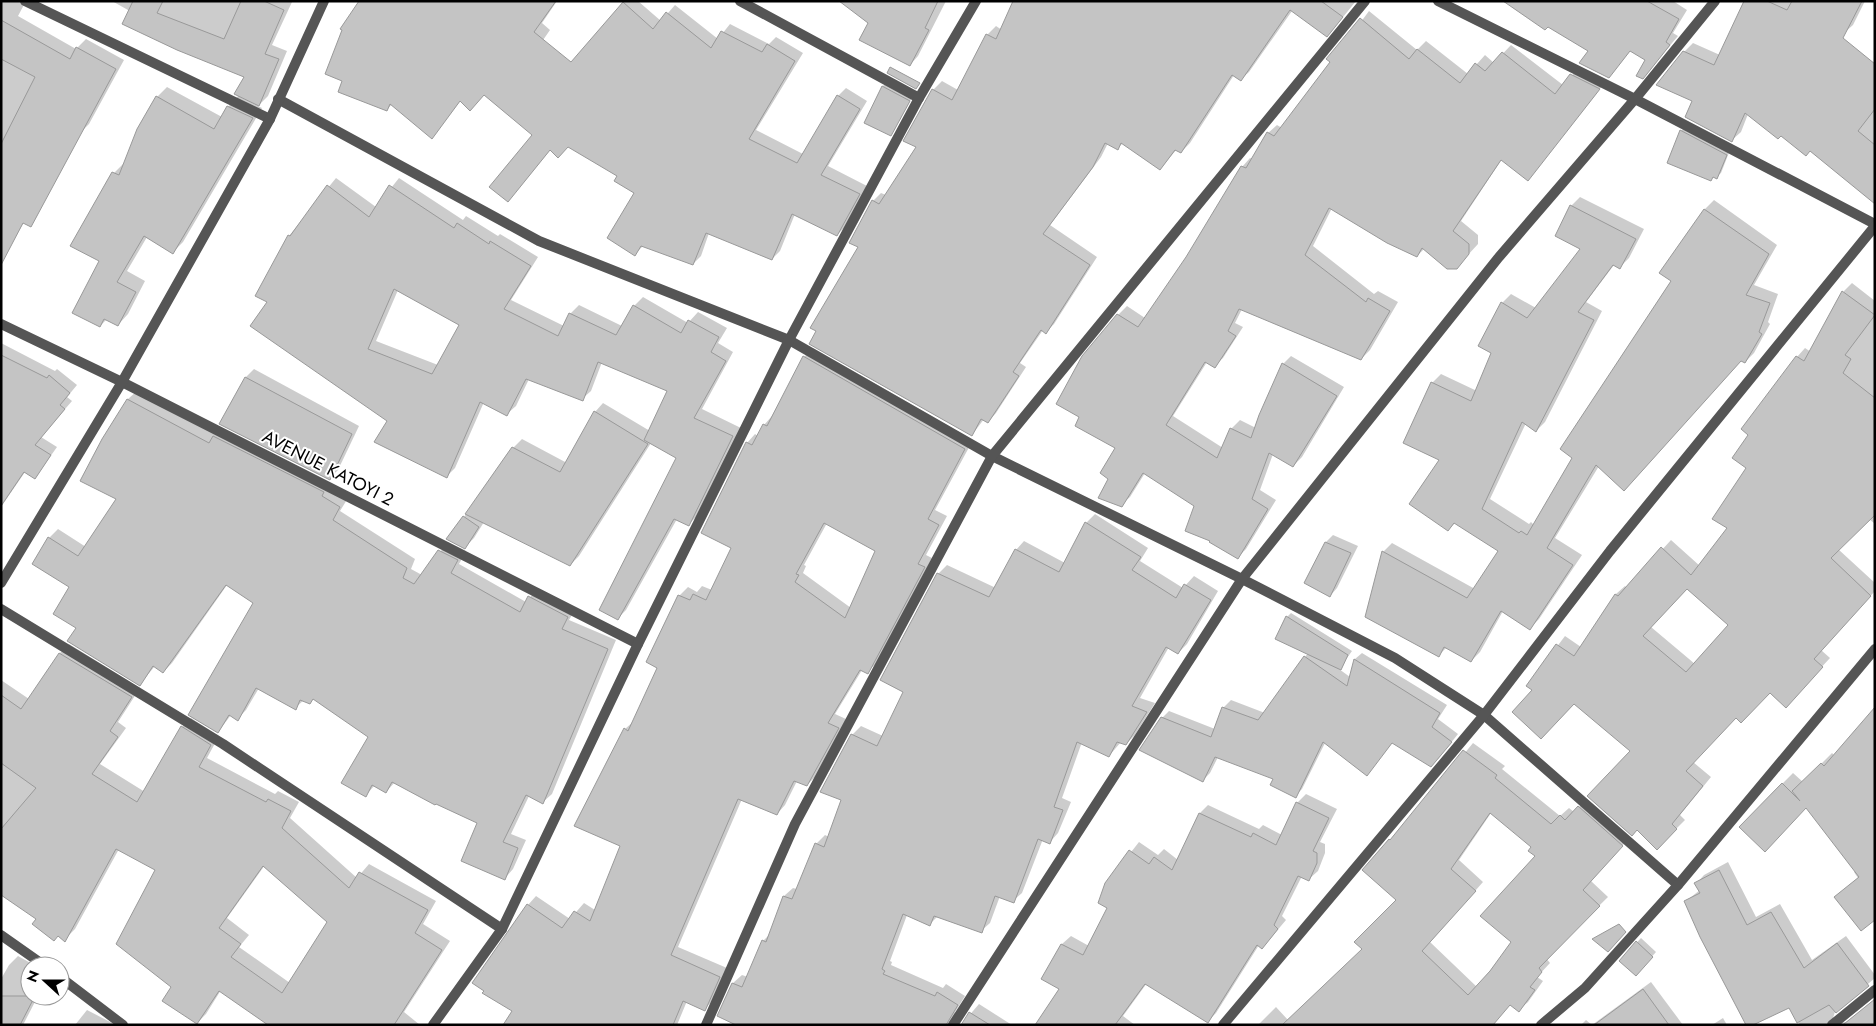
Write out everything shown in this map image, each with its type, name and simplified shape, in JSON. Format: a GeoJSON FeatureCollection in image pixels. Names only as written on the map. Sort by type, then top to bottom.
{"type":"FeatureCollection","features":[{"type":"Feature","properties":{"kind":"street"},"geometry":{"type":"LineString","coordinates":[[25,1],[270,119]]}},
{"type":"Feature","properties":{"kind":"street"},"geometry":{"type":"LineString","coordinates":[[1,583],[122,382],[270,119],[324,1]]}},
{"type":"Feature","properties":{"kind":"street"},"geometry":{"type":"LineString","coordinates":[[740,1],[919,98]]}},
{"type":"Feature","properties":{"kind":"street"},"geometry":{"type":"LineString","coordinates":[[433,1025],[502,929],[638,644],[789,340],[919,98],[976,1]]}},
{"type":"Feature","properties":{"kind":"street"},"geometry":{"type":"LineString","coordinates":[[706,1025],[795,824],[992,456],[1366,1]]}},
{"type":"Feature","properties":{"kind":"street"},"geometry":{"type":"LineString","coordinates":[[1223,1025],[1484,715],[1610,551],[1875,225],[1635,99],[1438,1]]}},
{"type":"Feature","properties":{"kind":"street"},"geometry":{"type":"LineString","coordinates":[[953,1025],[1242,579],[1499,257],[1635,99],[1715,1]]}},
{"type":"Feature","properties":{"kind":"street"},"geometry":{"type":"LineString","coordinates":[[278,99],[539,241],[789,340],[992,456],[1242,579],[1395,658],[1484,715],[1678,885]]}},
{"type":"Feature","properties":{"kind":"street","name":"AVENUE KATOYI 2"},"geometry":{"type":"LineString","coordinates":[[1,324],[122,382],[638,644]]}},
{"type":"Feature","properties":{"kind":"street"},"geometry":{"type":"LineString","coordinates":[[1,609],[222,744],[502,929]]}},
{"type":"Feature","properties":{"kind":"street"},"geometry":{"type":"LineString","coordinates":[[1541,1025],[1584,988],[1678,885],[1875,649]]}},
{"type":"Feature","properties":{"kind":"street"},"geometry":{"type":"LineString","coordinates":[[1,935],[31,956]]}},
{"type":"Feature","properties":{"kind":"street"},"geometry":{"type":"LineString","coordinates":[[70,985],[123,1025]]}},
{"type":"Feature","properties":{"kind":"street"},"geometry":{"type":"LineString","coordinates":[[1832,1025],[1875,990]]}},
{"type":"Feature","properties":{"kind":"building"},"geometry":{"type":"Polygon","coordinates":[[[133,1],[163,1],[157,13],[224,39],[241,1],[264,1],[284,10],[265,54],[279,59],[259,106],[234,94],[244,77],[177,50],[122,24],[133,1]]]}},
{"type":"Feature","properties":{"kind":"building"},"geometry":{"type":"Polygon","coordinates":[[[359,1],[556,1],[534,32],[571,62],[623,2],[653,29],[666,12],[711,48],[721,31],[762,52],[767,44],[795,61],[749,139],[797,163],[837,95],[860,109],[821,175],[860,194],[837,236],[792,214],[772,260],[706,233],[693,265],[641,246],[635,256],[607,238],[634,193],[614,181],[617,176],[568,147],[558,158],[550,150],[508,202],[489,187],[532,135],[484,95],[470,111],[460,101],[432,139],[390,104],[387,111],[338,92],[342,81],[325,74],[342,30],[340,29],[359,1]]]}},
{"type":"Feature","properties":{"kind":"building"},"geometry":{"type":"Polygon","coordinates":[[[839,1],[938,1],[925,28],[929,30],[910,66],[859,40],[868,23],[839,1]]]}},
{"type":"Feature","properties":{"kind":"building"},"geometry":{"type":"Polygon","coordinates":[[[1013,1],[1321,1],[1343,17],[1327,37],[1290,10],[1241,81],[1232,75],[1181,153],[1175,150],[1160,170],[1121,143],[1118,150],[1105,143],[1093,167],[1043,234],[1090,265],[1046,334],[1041,330],[1013,372],[1019,376],[988,423],[981,419],[972,436],[809,344],[816,331],[810,328],[858,247],[849,243],[872,200],[879,204],[916,147],[903,141],[932,89],[952,100],[986,34],[996,39],[1013,1]]]}},
{"type":"Feature","properties":{"kind":"building"},"geometry":{"type":"Polygon","coordinates":[[[1503,1],[1647,1],[1679,19],[1666,42],[1670,45],[1643,79],[1636,76],[1645,60],[1630,51],[1609,78],[1579,63],[1588,51],[1548,27],[1545,30],[1503,1]]]}},
{"type":"Feature","properties":{"kind":"building"},"geometry":{"type":"Polygon","coordinates":[[[1744,1],[1767,1],[1787,10],[1792,1],[1862,1],[1843,38],[1875,64],[1875,109],[1858,131],[1875,145],[1875,204],[1810,151],[1806,156],[1781,136],[1778,139],[1745,113],[1732,142],[1685,117],[1692,101],[1656,85],[1683,51],[1714,65],[1744,1]]]}},
{"type":"Feature","properties":{"kind":"building"},"geometry":{"type":"Polygon","coordinates":[[[1360,18],[1409,59],[1417,49],[1460,83],[1475,63],[1485,71],[1502,52],[1555,94],[1570,74],[1600,89],[1528,181],[1501,160],[1453,231],[1469,244],[1469,254],[1457,269],[1447,269],[1422,248],[1417,257],[1387,243],[1329,208],[1305,255],[1366,302],[1368,298],[1390,311],[1361,360],[1239,309],[1228,331],[1236,336],[1215,368],[1205,362],[1166,425],[1217,458],[1230,428],[1251,438],[1282,363],[1337,396],[1293,467],[1269,453],[1252,499],[1268,509],[1238,559],[1210,541],[1185,531],[1194,506],[1143,473],[1122,507],[1098,498],[1108,479],[1100,473],[1115,448],[1075,426],[1079,417],[1056,404],[1082,356],[1117,314],[1138,327],[1186,257],[1241,166],[1246,168],[1267,132],[1274,136],[1330,62],[1326,59],[1360,18]]]}},
{"type":"Feature","properties":{"kind":"building"},"geometry":{"type":"Polygon","coordinates":[[[1,20],[70,59],[76,47],[116,69],[31,227],[23,223],[1,265],[1,144],[35,77],[1,59],[1,20]]]}},
{"type":"Feature","properties":{"kind":"building"},"geometry":{"type":"Polygon","coordinates":[[[890,67],[920,83],[916,89],[887,73],[890,67]]]}},
{"type":"Feature","properties":{"kind":"building"},"geometry":{"type":"Polygon","coordinates":[[[882,86],[910,101],[891,136],[864,123],[882,86]]]}},
{"type":"Feature","properties":{"kind":"building"},"geometry":{"type":"Polygon","coordinates":[[[156,96],[214,129],[227,106],[253,118],[173,254],[144,236],[117,282],[136,292],[118,326],[104,319],[100,327],[72,313],[99,261],[70,246],[112,172],[119,175],[137,129],[156,96]]]}},
{"type":"Feature","properties":{"kind":"building"},"geometry":{"type":"Polygon","coordinates":[[[1680,130],[1727,155],[1717,179],[1713,177],[1711,181],[1667,163],[1680,130]]]}},
{"type":"Feature","properties":{"kind":"building"},"geometry":{"type":"Polygon","coordinates":[[[327,185],[369,217],[389,185],[454,228],[457,223],[489,244],[490,241],[531,266],[504,309],[558,336],[569,313],[616,335],[633,305],[681,333],[688,320],[719,337],[711,352],[726,361],[694,418],[733,436],[689,526],[674,519],[618,620],[599,610],[676,458],[644,440],[667,391],[598,362],[583,401],[526,379],[507,416],[480,402],[447,478],[374,442],[387,421],[250,326],[267,302],[255,296],[288,235],[290,236],[327,185]],[[394,289],[368,349],[432,374],[459,325],[394,289]]]}},
{"type":"Feature","properties":{"kind":"building"},"geometry":{"type":"Polygon","coordinates":[[[1570,205],[1636,239],[1620,269],[1613,265],[1578,312],[1594,320],[1536,432],[1522,422],[1482,509],[1519,533],[1521,531],[1527,535],[1572,458],[1560,449],[1671,281],[1659,273],[1704,209],[1769,254],[1746,295],[1770,303],[1759,332],[1762,334],[1745,363],[1741,361],[1624,491],[1596,465],[1547,548],[1573,565],[1530,630],[1501,611],[1471,662],[1444,647],[1439,657],[1365,617],[1382,551],[1467,598],[1498,551],[1454,523],[1448,531],[1409,504],[1439,460],[1403,443],[1431,382],[1471,401],[1491,353],[1478,346],[1501,302],[1527,318],[1580,249],[1555,236],[1570,205]]]}},
{"type":"Feature","properties":{"kind":"building"},"geometry":{"type":"Polygon","coordinates":[[[1842,291],[1875,315],[1845,355],[1851,359],[1843,373],[1875,398],[1875,515],[1831,558],[1871,596],[1814,659],[1823,667],[1786,708],[1770,693],[1741,723],[1736,718],[1686,771],[1703,786],[1672,824],[1677,829],[1657,850],[1637,830],[1632,836],[1587,796],[1630,751],[1574,704],[1541,739],[1512,712],[1532,690],[1526,686],[1556,644],[1574,656],[1615,594],[1618,596],[1661,547],[1691,575],[1727,528],[1712,519],[1746,468],[1732,458],[1748,435],[1741,429],[1796,356],[1804,361],[1842,291]],[[1687,589],[1643,636],[1686,672],[1728,625],[1687,589]]]}},
{"type":"Feature","properties":{"kind":"building"},"geometry":{"type":"Polygon","coordinates":[[[1,355],[47,378],[49,375],[70,393],[60,405],[65,409],[35,445],[51,455],[35,479],[24,472],[1,506],[1,355]]]}},
{"type":"Feature","properties":{"kind":"building"},"geometry":{"type":"Polygon","coordinates":[[[803,356],[965,449],[928,519],[939,525],[918,564],[925,567],[868,674],[860,670],[828,723],[839,728],[807,786],[794,781],[777,815],[738,799],[671,955],[720,977],[705,1011],[683,1001],[673,1025],[503,1025],[512,1011],[482,993],[484,991],[472,983],[527,904],[562,928],[574,911],[590,921],[620,846],[574,826],[624,728],[628,731],[657,668],[646,662],[678,595],[690,600],[693,594],[706,600],[731,548],[701,533],[746,442],[752,445],[763,424],[767,426],[803,356]],[[824,523],[796,574],[799,575],[795,582],[845,618],[875,551],[824,523]]]}},
{"type":"Feature","properties":{"kind":"building"},"geometry":{"type":"Polygon","coordinates":[[[245,377],[352,434],[330,480],[219,424],[245,377]]]}},
{"type":"Feature","properties":{"kind":"building"},"geometry":{"type":"Polygon","coordinates":[[[127,399],[209,443],[213,436],[324,492],[322,496],[340,507],[333,520],[407,568],[403,578],[414,584],[438,550],[458,560],[451,573],[520,612],[528,596],[568,617],[562,629],[608,649],[543,804],[526,795],[503,842],[518,848],[505,880],[461,861],[477,823],[435,805],[392,782],[386,793],[372,785],[366,797],[341,783],[368,737],[313,699],[310,704],[300,700],[296,710],[256,688],[238,721],[229,715],[218,733],[188,715],[253,603],[226,585],[163,673],[153,666],[140,686],[67,641],[76,628],[53,614],[69,587],[32,564],[48,537],[78,556],[116,499],[80,481],[102,439],[127,399]]]}},
{"type":"Feature","properties":{"kind":"building"},"geometry":{"type":"Polygon","coordinates":[[[594,411],[648,444],[570,566],[465,514],[512,447],[560,472],[594,411]]]}},
{"type":"Feature","properties":{"kind":"building"},"geometry":{"type":"Polygon","coordinates":[[[463,516],[479,527],[465,549],[446,539],[463,516]]]}},
{"type":"Feature","properties":{"kind":"building"},"geometry":{"type":"Polygon","coordinates":[[[1085,522],[1141,557],[1132,570],[1176,598],[1184,584],[1211,600],[1178,654],[1166,647],[1132,706],[1147,712],[1126,745],[1117,742],[1109,757],[1077,742],[1054,807],[1063,810],[1050,844],[1038,839],[1014,903],[995,896],[982,933],[934,916],[930,926],[903,914],[882,969],[885,971],[883,974],[935,996],[937,992],[958,1005],[946,1025],[736,1025],[717,1016],[732,983],[742,987],[762,940],[766,942],[783,896],[792,899],[815,843],[824,847],[841,800],[820,792],[851,734],[877,746],[903,692],[880,680],[937,573],[989,597],[1015,549],[1059,572],[1085,522]]]}},
{"type":"Feature","properties":{"kind":"building"},"geometry":{"type":"Polygon","coordinates":[[[1325,542],[1351,553],[1330,597],[1304,583],[1325,542]]]}},
{"type":"Feature","properties":{"kind":"building"},"geometry":{"type":"Polygon","coordinates":[[[1286,616],[1348,655],[1341,670],[1275,639],[1286,616]]]}},
{"type":"Feature","properties":{"kind":"building"},"geometry":{"type":"Polygon","coordinates":[[[59,653],[132,697],[110,731],[118,737],[92,774],[137,802],[181,726],[211,745],[199,767],[266,802],[268,799],[291,811],[282,828],[349,888],[359,872],[428,910],[415,933],[442,950],[394,1025],[268,1025],[219,991],[197,1024],[162,1001],[171,987],[116,944],[155,870],[116,849],[65,942],[58,936],[54,941],[32,924],[36,919],[1,895],[1,829],[36,788],[1,763],[1,695],[21,709],[59,653]],[[263,866],[219,928],[241,944],[231,957],[282,993],[327,922],[263,866]]]}},
{"type":"Feature","properties":{"kind":"building"},"geometry":{"type":"Polygon","coordinates":[[[1304,656],[1347,686],[1354,659],[1440,713],[1432,727],[1452,742],[1431,767],[1392,743],[1367,776],[1323,742],[1296,798],[1270,785],[1273,779],[1215,757],[1203,782],[1139,750],[1161,717],[1211,737],[1222,707],[1258,720],[1304,656]]]}},
{"type":"Feature","properties":{"kind":"building"},"geometry":{"type":"Polygon","coordinates":[[[1875,707],[1875,920],[1861,931],[1834,897],[1859,877],[1806,808],[1765,852],[1739,827],[1782,783],[1800,801],[1792,791],[1821,763],[1824,766],[1875,707]]]}},
{"type":"Feature","properties":{"kind":"building"},"geometry":{"type":"Polygon","coordinates":[[[1463,750],[1497,775],[1495,778],[1551,824],[1560,815],[1565,820],[1578,806],[1623,846],[1583,890],[1600,906],[1539,968],[1542,972],[1530,987],[1535,990],[1519,1012],[1510,1005],[1493,1025],[1282,1025],[1362,949],[1354,942],[1396,900],[1362,870],[1390,840],[1463,750]],[[1490,813],[1451,869],[1476,891],[1422,951],[1468,995],[1490,971],[1511,942],[1480,916],[1535,856],[1528,851],[1531,847],[1490,813]]]}},
{"type":"Feature","properties":{"kind":"building"},"geometry":{"type":"Polygon","coordinates":[[[1296,802],[1329,818],[1313,851],[1317,853],[1317,863],[1309,881],[1298,876],[1274,925],[1278,929],[1262,949],[1257,945],[1208,1023],[1145,984],[1115,1025],[1035,1025],[1059,989],[1041,979],[1061,944],[1083,955],[1107,908],[1098,903],[1105,883],[1129,850],[1149,864],[1154,857],[1172,870],[1199,813],[1251,837],[1253,833],[1276,845],[1296,802]]]}},
{"type":"Feature","properties":{"kind":"building"},"geometry":{"type":"Polygon","coordinates":[[[1719,870],[1747,925],[1771,912],[1804,968],[1837,943],[1869,986],[1836,1013],[1829,1005],[1797,1023],[1789,1008],[1753,1025],[1746,1025],[1700,937],[1684,901],[1700,893],[1694,883],[1719,870]]]}},
{"type":"Feature","properties":{"kind":"building"},"geometry":{"type":"Polygon","coordinates":[[[1619,924],[1626,932],[1608,952],[1592,939],[1619,924]]]}},
{"type":"Feature","properties":{"kind":"building"},"geometry":{"type":"Polygon","coordinates":[[[1636,941],[1653,957],[1636,976],[1619,961],[1636,941]]]}},
{"type":"Feature","properties":{"kind":"building"},"geometry":{"type":"Polygon","coordinates":[[[1643,989],[1669,1025],[1594,1025],[1643,989]]]}},
{"type":"Feature","properties":{"kind":"building"},"geometry":{"type":"Polygon","coordinates":[[[1,996],[20,996],[20,1006],[30,1006],[20,1025],[1,1025],[1,996]]]}},
{"type":"Feature","properties":{"kind":"building"},"geometry":{"type":"Polygon","coordinates":[[[1875,999],[1875,1025],[1844,1024],[1875,999]]]}},
{"type":"Feature","properties":{"kind":"building"},"geometry":{"type":"Polygon","coordinates":[[[969,1012],[990,1025],[961,1025],[969,1012]]]}}]}
